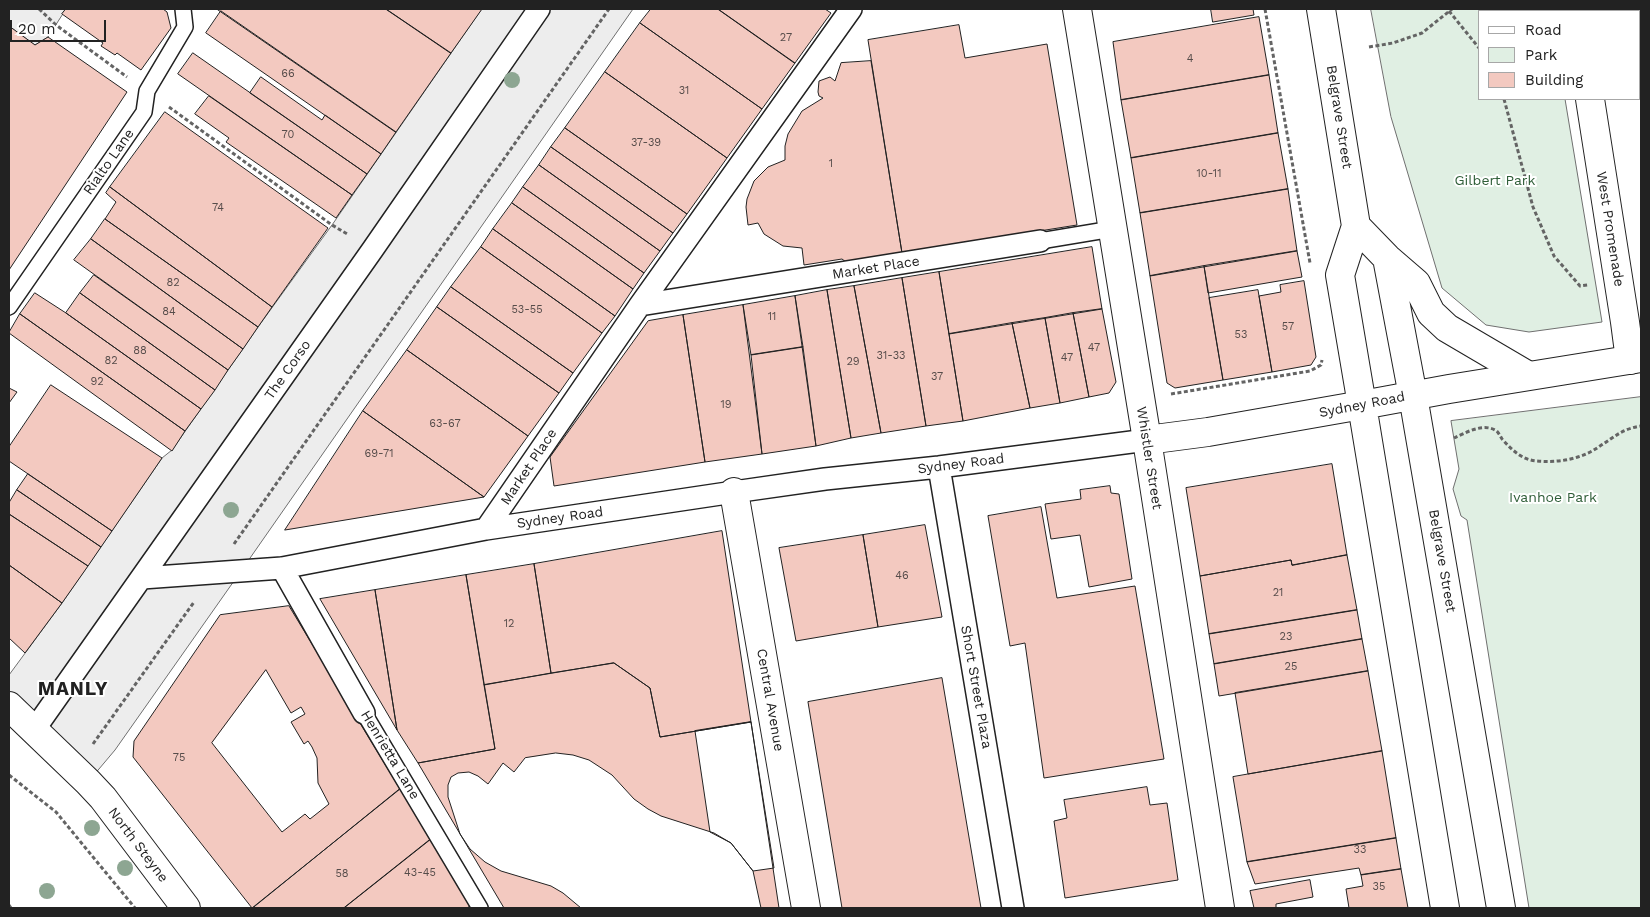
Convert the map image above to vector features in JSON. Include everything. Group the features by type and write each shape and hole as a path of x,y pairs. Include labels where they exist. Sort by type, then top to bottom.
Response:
{"street":[{"name":"The Corso","path":"34,730 540,9"},
{"name":"Market Place","path":"486,529 640,305 851,9"},
{"name":"Whistler Street","path":"1077,9 1220,908"},
{"name":"Belgrave Street","path":"1321,9 1356,226 1340,275 1445,908"},
{"name":"West Promenade","path":"1590,100 1618,284 1635,359"},
{"path":"1356,226 1387,258 1416,283 1431,313 1447,328 1527,376"},
{"name":"Market Place","path":"640,305 1040,241"},
{"name":"Belgrave Street","path":"1387,258 1414,396 1500,908"},
{"name":"Sydney Road","path":"142,578 282,568 486,529 825,479 939,467 1147,440 1247,425 1635,359"},
{"name":"Short Street Plaza","path":"939,467 1013,908"},
{"name":"Central Avenue","path":"734,492 806,908"},
{"name":"Henrietta Lane","path":"282,568 364,713"},
{"name":"North Steyne","path":"9,706 103,798 186,908"}],"lane":[{"name":"Rialto Lane","path":"9,306 144,112 147,91 185,27 183,9"},
{"name":"Market Place","path":"1040,241 1112,229"},
{"name":"Henrietta Lane","path":"364,713 480,908"}],"path":[{"path":"38,9 56,25 332,224 373,249"},
{"path":"91,747 609,9"},
{"path":"1265,9 1311,268"},
{"path":"1369,47 1393,43 1422,33 1450,10 1478,47"},
{"path":"1504,100 1533,207 1554,256 1580,286 1618,284"},
{"path":"1167,395 1310,371 1322,365 1322,358"},
{"path":"1454,438 1469,431 1482,428 1495,430 1512,450 1523,457 1534,461 1552,462 1580,456 1600,447 1613,436 1628,428 1641,426"},
{"path":"9,775 56,812 135,908"}],"green space":[{"name":"Gilbert Park","path":"1371,9 1550,9 1478,10 1478,100 1565,100 1602,322 1529,332 1486,325 1442,288 1391,117"},
{"name":"Ivanhoe Park","path":"1641,397 1641,908 1529,908 1467,520 1461,516 1453,489 1459,469 1451,421"}],"shaded area":[{"path":"9,9 66,9 48,37 35,45 9,26"},
{"path":"482,9 633,9 115,750 88,782 9,706 9,675 62,603 162,458 172,450 332,225"}],"building":[{"path":"66,9 163,9 167,12 171,28 141,70 117,53 115,55 101,46 103,43 62,14"},
{"path":"217,9 386,9 451,53 396,132"},
{"path":"386,9 482,9 451,53"},
{"path":"651,9 718,9 795,63 762,109 640,23"},
{"path":"718,9 825,9 831,13 795,63"},
{"path":"1211,9 1253,9 1254,15 1213,22"},
{"path":"221,11 396,132 381,154 206,33"},
{"path":"1259,17 1269,75 1121,100 1113,42"},
{"path":"640,23 762,109 727,158 605,72"},
{"path":"959,25 965,58 1047,44 1077,225 902,253 868,40"},
{"path":"9,26 35,45 48,37 127,92 9,270"},
{"path":"193,53 367,174 352,195 178,74"},
{"path":"871,61 902,253 846,262 842,259 804,265 802,248 783,246 764,234 758,223 748,225 747,199 754,181 768,167 785,160 785,146 788,134 802,111 823,98 819,96 818,92 819,81 830,77 835,81 841,63"},
{"path":"605,72 727,158 687,214 565,128"},
{"path":"1269,75 1278,133 1131,158 1121,100"},
{"path":"261,77 322,120 325,115 381,154 367,174 250,93"},
{"path":"209,96 352,195 336,218 226,142 229,138 195,114"},
{"path":"165,112 328,228 272,307 110,187"},
{"path":"565,128 687,214 673,233 551,147"},
{"path":"1278,133 1288,189 1140,213 1131,158"},
{"path":"551,147 673,233 660,251 539,165"},
{"path":"539,165 660,251 644,273 523,187"},
{"path":"110,187 272,307 258,327 105,219 116,202 106,193"},
{"path":"523,187 644,273 633,289 512,203"},
{"path":"1288,189 1297,251 1150,276 1140,213"},
{"path":"512,203 633,289 615,316 493,229"},
{"path":"105,219 258,327 243,349 91,239"},
{"path":"493,229 615,316 602,333 481,247"},
{"path":"91,239 243,349 228,370 74,260"},
{"path":"481,247 602,333 573,373 451,287"},
{"path":"1092,247 1102,309 949,334 939,272"},
{"path":"1297,251 1302,277 1208,293 1204,266"},
{"path":"1204,266 1223,380 1175,388 1167,383 1150,276"},
{"path":"939,272 963,421 926,426 902,278"},
{"path":"94,275 228,370 215,390 80,293"},
{"path":"902,278 926,426 881,433 854,286"},
{"path":"1304,281 1316,357 1311,365 1272,372 1259,296 1281,292 1280,285"},
{"path":"854,286 881,433 851,438 827,290"},
{"path":"451,287 573,373 559,393 437,307"},
{"path":"827,290 851,438 816,446 795,296"},
{"path":"1258,290 1272,372 1223,380 1209,298"},
{"path":"35,293 201,409 185,431 20,314"},
{"path":"80,293 215,390 201,409 66,313"},
{"path":"795,296 803,347 751,355 743,305"},
{"path":"743,305 762,454 705,462 683,315"},
{"path":"437,307 559,393 528,436 407,350"},
{"path":"1102,309 1116,382 1109,393 1089,397 1073,313"},
{"path":"1073,313 1089,397 1060,403 1045,318"},
{"path":"20,314 185,431 172,451 9,333"},
{"path":"683,315 705,462 554,486 550,457 648,321"},
{"path":"1045,318 1060,403 1030,408 1012,323"},
{"path":"1012,323 1030,408 963,421 949,334"},
{"path":"803,347 816,446 762,454 751,355"},
{"path":"407,350 528,436 484,497 363,411"},
{"path":"51,385 162,458 112,531 9,461 9,447"},
{"path":"9,388 17,392 9,403"},
{"path":"363,411 484,497 285,530"},
{"path":"1332,464 1347,555 1292,565 1291,560 1200,576 1186,488"},
{"path":"28,474 112,531 101,547 17,490"},
{"path":"1110,486 1111,493 1119,494 1132,579 1089,587 1080,535 1051,539 1045,504 1081,499 1080,490"},
{"path":"17,490 101,547 88,566 9,514 9,503"},
{"path":"1041,507 1057,598 1135,586 1164,759 1044,778 1025,643 1010,646 988,516"},
{"path":"9,514 88,566 62,603 9,565"},
{"path":"925,525 942,617 878,627 863,535"},
{"path":"722,531 751,722 660,737 650,688 614,663 551,673 534,564"},
{"path":"863,535 878,627 796,641 779,548"},
{"path":"1347,555 1357,610 1209,634 1200,576 1291,560 1292,565"},
{"path":"534,564 551,673 484,685 466,575"},
{"path":"9,565 62,603 25,653 9,638"},
{"path":"466,575 495,749 418,763 397,730 375,590"},
{"path":"375,590 397,730 320,599"},
{"path":"289,606 400,789 252,908 133,757 134,741 220,615","holes":["266,670 291,713 301,707 305,714 291,722 304,744 308,741 312,747 317,758 318,783 329,804 310,819 305,814 282,832 212,743"]},
{"path":"1357,610 1362,639 1214,664 1209,634"},
{"path":"1362,639 1368,671 1219,696 1214,664"},
{"path":"614,663 650,688 660,737 751,722 779,908 504,908 418,763 495,749 484,685"},
{"path":"1368,671 1382,751 1248,774 1235,693"},
{"path":"942,678 981,908 842,908 808,702"},
{"path":"751,722 774,868 753,871 731,843 710,832 695,731"},
{"path":"1382,751 1396,838 1247,862 1233,777"},
{"path":"556,753 573,755 589,760 612,775 634,799 648,809 661,816 714,833 731,843 753,871 761,908 581,908 551,886 501,871 485,862 470,849 460,834 448,797 448,785 451,777 458,773 469,772 488,784 503,763 514,772 525,758"},
{"path":"1147,787 1150,805 1167,803 1178,880 1065,898 1054,821 1067,818 1064,800"},
{"path":"400,789 431,839 344,908 253,908"},
{"path":"1396,838 1401,869 1361,875 1359,868 1255,884 1247,862"},
{"path":"431,839 470,906 467,908 344,908"},
{"path":"1401,869 1408,908 1349,908 1346,889 1363,886 1361,875"},
{"path":"1310,880 1313,897 1276,904 1276,908 1254,908 1250,891"}],"district":[{"name":"MANLY","path":"73,689"}]}
